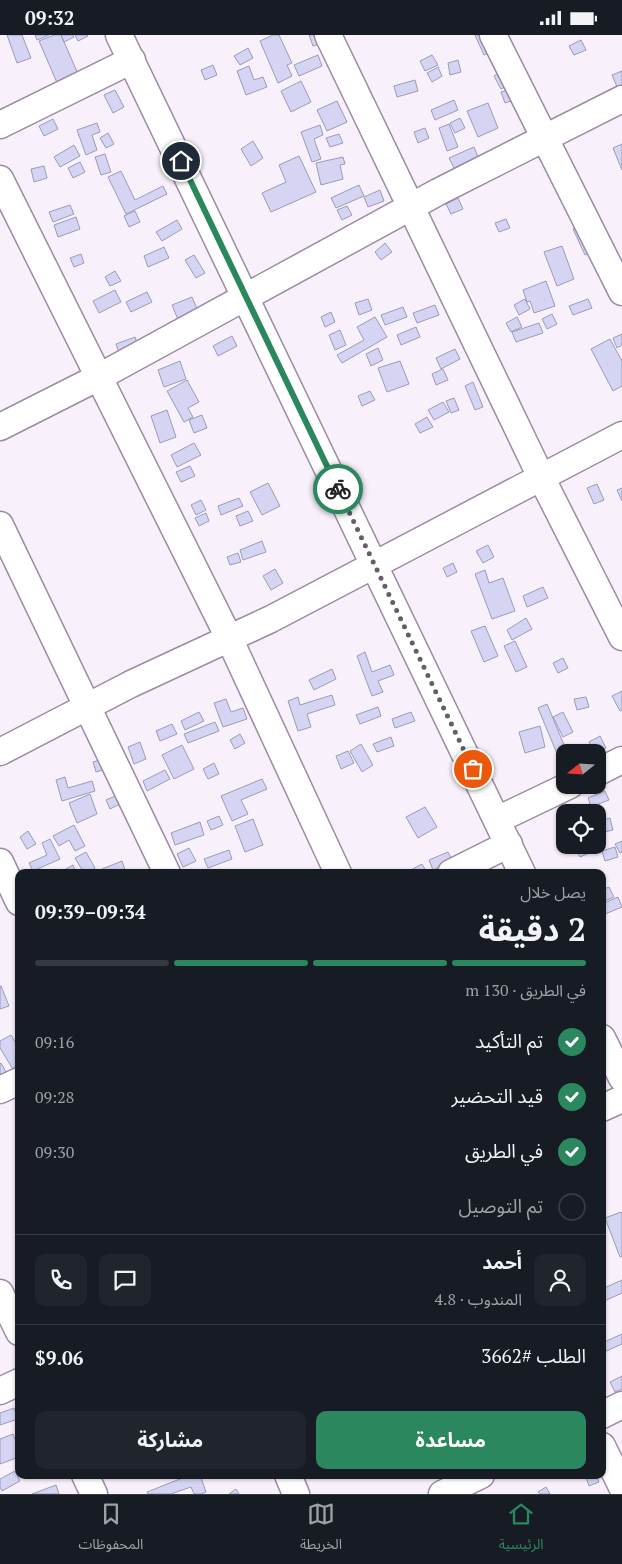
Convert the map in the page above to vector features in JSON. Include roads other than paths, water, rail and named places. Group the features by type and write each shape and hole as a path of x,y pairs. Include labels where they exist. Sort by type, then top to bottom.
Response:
{"street":[{"path":"328,35 541,477 622,637"},
{"path":"493,35 545,139 613,253 622,292"},
{"path":"0,125 126,42 374,566 520,869"},
{"path":"0,427 99,377 410,207 622,99"},
{"path":"0,179 229,638 336,869"},
{"path":"0,752 131,684 374,566 622,435"},
{"path":"0,525 165,869"},
{"path":"606,768 622,760"},
{"path":"498,820 556,792"},
{"path":"459,869 509,844"},
{"path":"0,862 15,894"},
{"path":"606,1045 621,1073"},
{"path":"0,1090 15,1083"},
{"path":"606,1107 622,1099"},
{"path":"0,1293 15,1324"},
{"path":"0,1391 15,1384"},
{"path":"606,1413 622,1405"},
{"path":"606,1454 622,1487"},
{"path":"88,1479 94,1494"},
{"path":"290,1479 296,1494"},
{"path":"451,1488 472,1479"}]}
